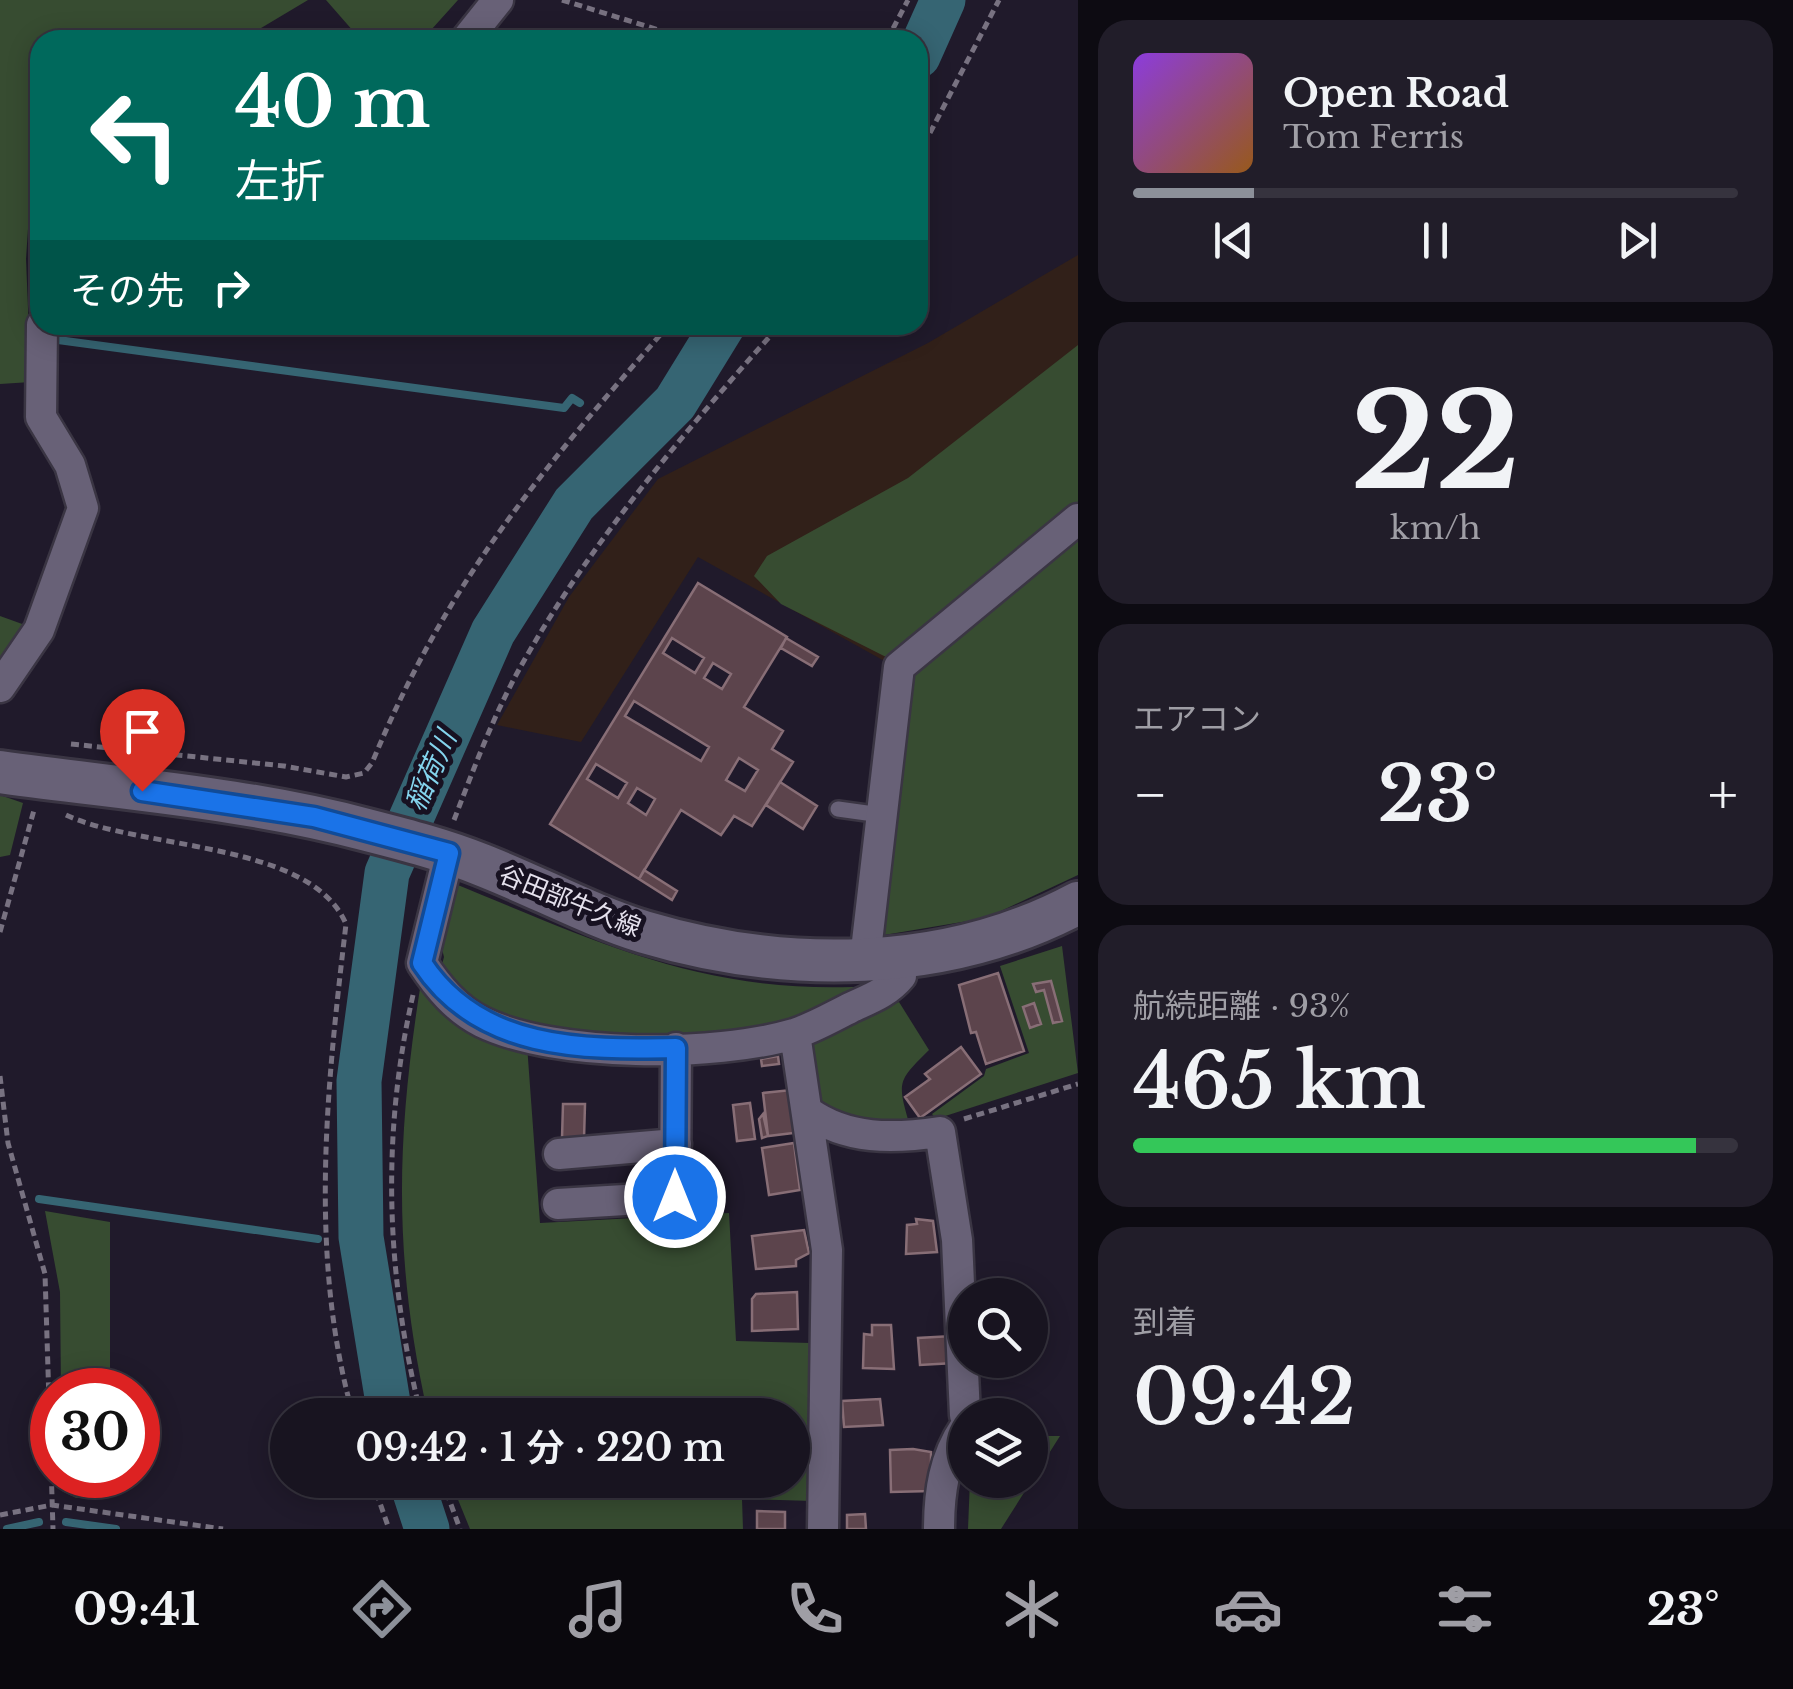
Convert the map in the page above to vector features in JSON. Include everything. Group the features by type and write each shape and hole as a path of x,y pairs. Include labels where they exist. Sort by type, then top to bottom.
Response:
{"main road":[{"name":"谷田部牛久線","path":"39,776 243,804 363,829 443,851 658,935 728,953 799,962 883,958 1008,935 1078,903"}],"street":[{"path":"474,30 498,0"},
{"path":"0,687 39,630 83,508 70,465 41,417 42,335"},
{"path":"443,851 422,963 437,986 484,1023 559,1044 617,1050 676,1048 795,1034 890,990 901,976 883,958 881,815 898,668 1078,520"},
{"path":"795,1034 827,1250 823,1529"},
{"path":"558,1204 675,1197 676,1048"},
{"path":"808,1112 844,1132 889,1136 940,1132 957,1240 964,1398"},
{"path":"558,1154 676,1144"},
{"path":"938,1529 939,1494 948,1462"}],"lane":[{"path":"838,809 881,815"}],"path":[{"path":"562,0 659,30"},
{"path":"892,30 908,0"},
{"path":"928,137 999,0"},
{"path":"39,776 284,766 346,776 364,774 432,633 474,563 552,456 660,335"},
{"path":"443,851 478,758 513,682 576,578 672,450 771,335"},
{"path":"0,932 39,776"},
{"path":"39,776 123,834 271,863 330,898 340,910 346,924 327,1099 326,1178 330,1272 350,1398"},
{"path":"417,1398 400,1320 391,1204 398,1059 422,963"},
{"path":"0,1076 8,1143 45,1274 52,1529"},
{"path":"940,1132 949,1124 1078,1084"},
{"path":"378,1498 389,1529"},
{"path":"449,1498 460,1529"},
{"path":"0,1515 52,1505 223,1529"}],"shaded area":[{"path":"1078,255 1078,511 888,663 698,557 581,742 497,725 569,597 658,479 928,343"}],"green space":[{"path":"0,0 308,0 258,30 30,30 26,259 31,382 0,384"},
{"path":"326,0 458,0 431,30 352,30"},
{"path":"1078,345 1078,506 888,658 781,604 754,576 767,556 908,478"},
{"path":"1078,533 1078,875 986,918 884,935 886,861 914,666"},
{"path":"0,616 25,625 0,669"},
{"path":"0,795 23,803 10,855 0,857"},
{"path":"453,883 608,945 706,974 813,987 873,986 846,1001 748,1036 612,1037 504,1021 466,1002 440,972 444,957 439,937"},
{"path":"1062,946 1078,1073 936,1119 932,1114 984,1076 986,1069 1029,1053 1000,966"},
{"path":"421,982 527,1045 540,1223 729,1213 736,1341 811,1343 813,1501 742,1499 743,1529 470,1529 457,1498 810,1498 810,1398 425,1398 409,1303 402,1198"},
{"path":"899,1002 929,1050 903,1082 909,1123 879,1128 818,1105 805,1040"},
{"path":"45,1211 110,1222 110,1368 61,1368 60,1292"},
{"path":"1048,1436 1060,1436 1048,1455"},
{"path":"969,1498 1021,1498 1001,1529 968,1529"}],"building":[{"path":"698,583 787,637 744,707 783,731 772,749 793,762 752,826 734,816 721,835 681,810 639,879 550,824","holes":["672,638 704,658 695,673 663,653","713,663 731,674 722,689 704,678","634,701 709,747 701,761 625,716","739,758 758,770 745,791 726,780","596,764 627,783 618,798 587,779","637,788 655,799 646,815 628,803"]},
{"path":"786,638 818,657 812,666 781,648"},
{"path":"780,782 817,806 803,829 766,805"},
{"path":"644,870 677,891 672,900 639,879"},
{"path":"998,973 1024,1051 986,1064 976,1032 971,1033 959,985"},
{"path":"1051,981 1062,1021 1053,1023 1044,990 1036,992 1033,984"},
{"path":"1034,1003 1041,1024 1030,1028 1023,1007"},
{"path":"961,1047 981,1074 920,1118 905,1097 930,1079 925,1074"},
{"path":"778,1056 779,1064 762,1066 761,1059"},
{"path":"791,1090 802,1132 768,1136 763,1093"},
{"path":"750,1103 755,1139 737,1141 733,1105"},
{"path":"563,1104 585,1104 584,1139 562,1138"},
{"path":"763,1114 768,1136 762,1138 759,1119"},
{"path":"794,1143 800,1190 769,1195 762,1148"},
{"path":"916,1219 933,1221 937,1252 906,1254 907,1225 917,1224"},
{"path":"804,1230 809,1253 796,1260 796,1266 756,1269 752,1236"},
{"path":"797,1292 798,1329 752,1331 752,1299 756,1294"},
{"path":"872,1325 891,1325 894,1369 863,1368 864,1334 872,1335"},
{"path":"948,1336 948,1363 920,1365 918,1338"},
{"path":"880,1399 883,1425 844,1427 842,1401"},
{"path":"890,1450 931,1452 931,1491 891,1492"},
{"path":"757,1511 785,1512 785,1529 757,1529"},
{"path":"865,1514 866,1529 847,1529 847,1515"}],"waterway":[{"name":"稲荷川","path":"928,34 943,0"},
{"name":"稲荷川","path":"387,1398 361,1237 359,1081 387,873 493,632 574,504 675,403 717,335"},
{"path":"58,340 564,408 572,398 580,403"},
{"path":"39,1199 318,1239"},
{"name":"稲荷川","path":"417,1498 427,1529"},
{"path":"7,1529 39,1522"},
{"path":"66,1522 116,1529"}],"route":[{"path":"142,791 314,817 449,853 422,963 437,986 484,1023 559,1044 617,1050 676,1048 675,1197"}]}
